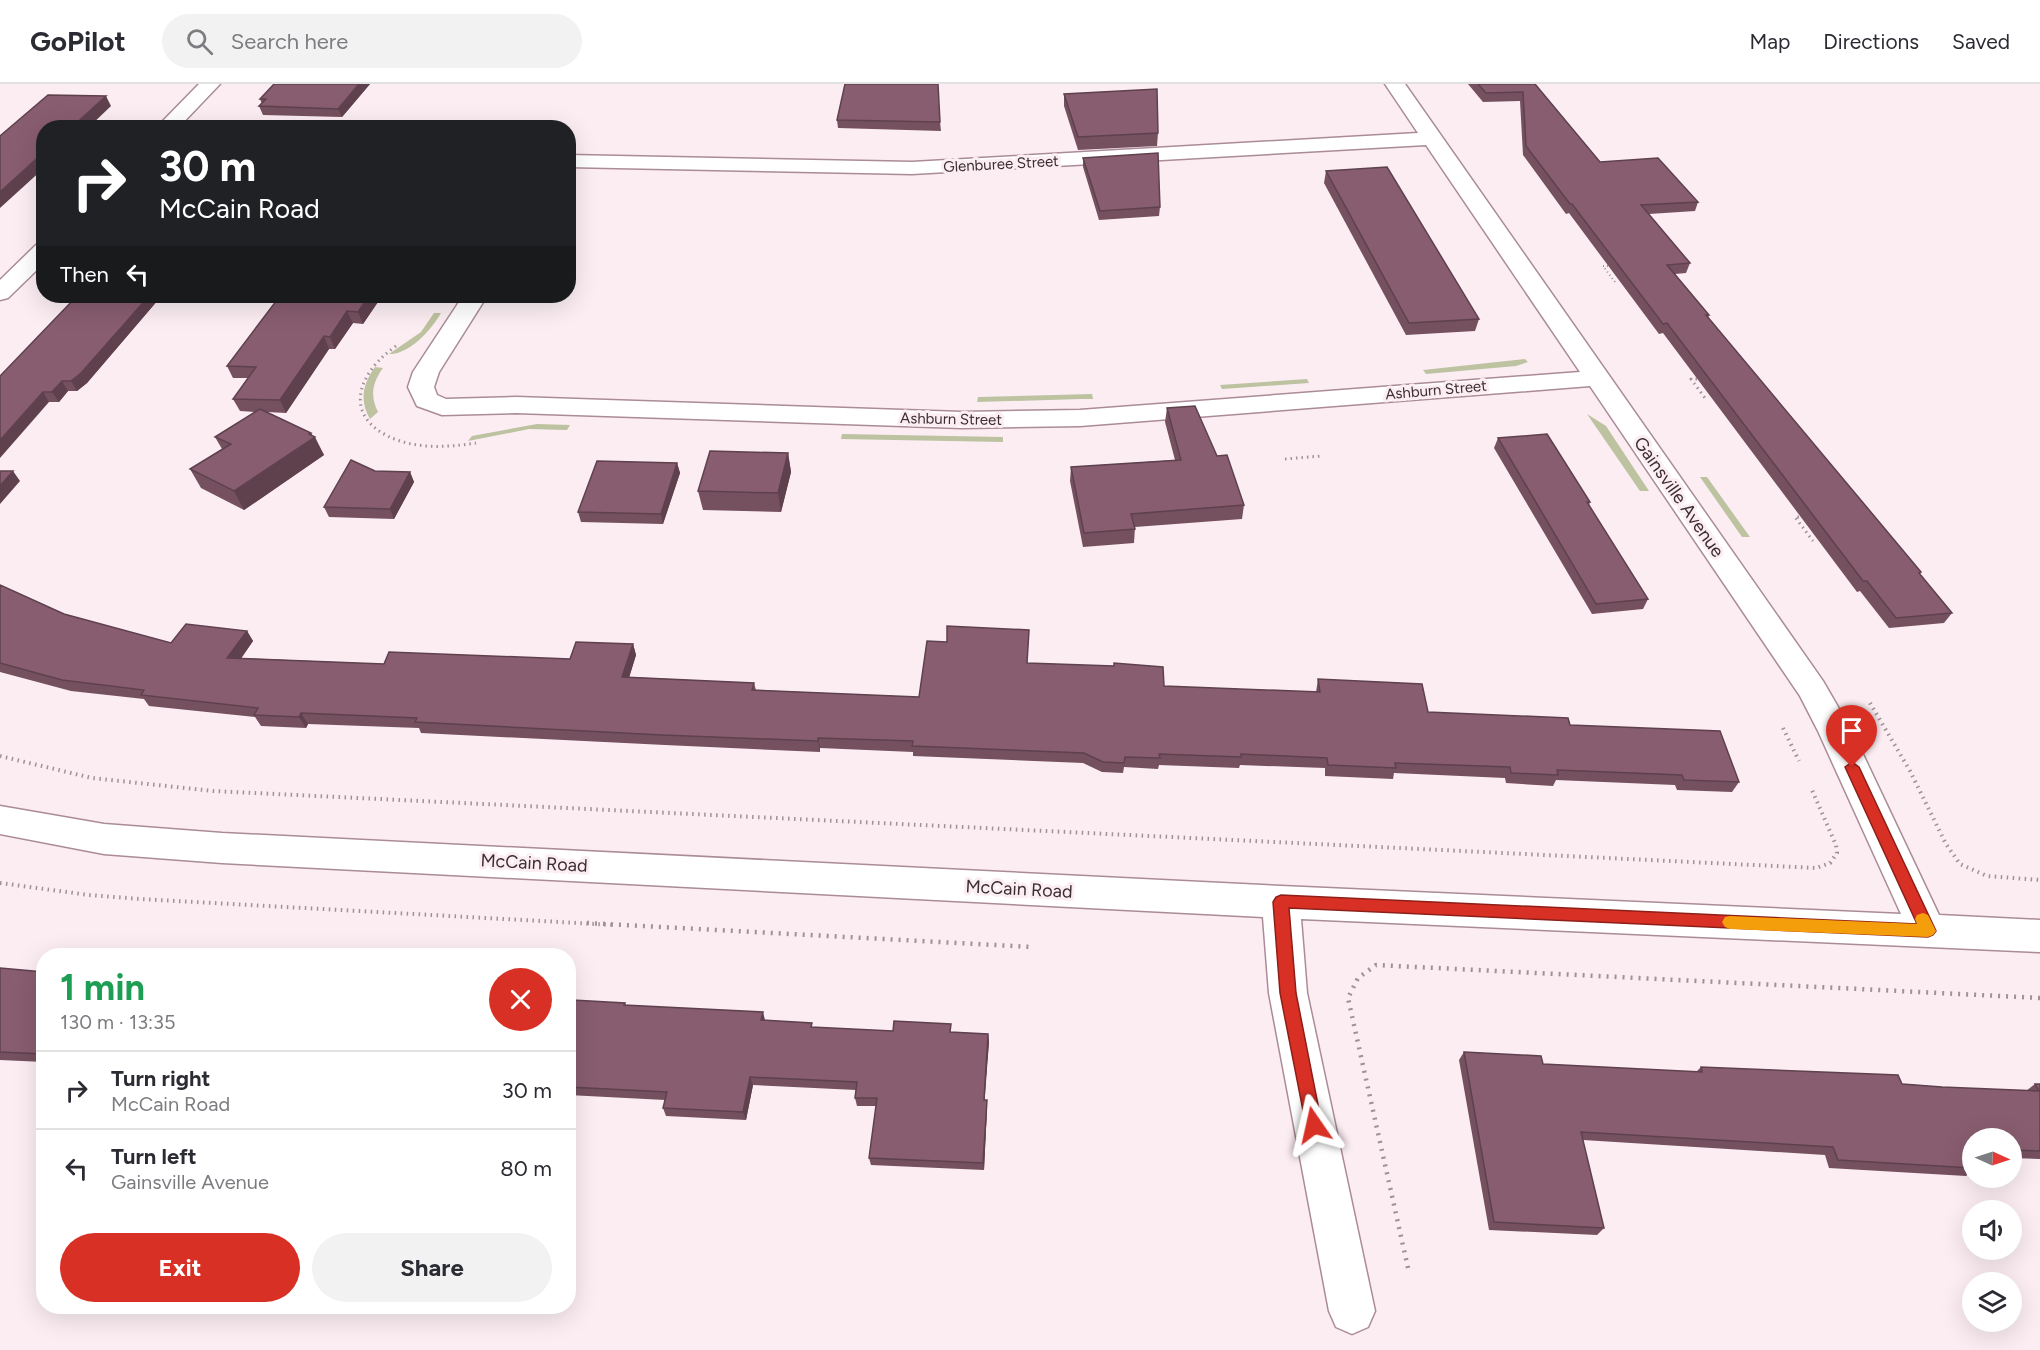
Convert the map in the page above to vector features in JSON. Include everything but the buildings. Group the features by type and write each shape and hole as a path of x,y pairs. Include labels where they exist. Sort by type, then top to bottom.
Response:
{"street":[{"path":"174,120 210,84"},
{"name":"Gainsville Avenue","path":"1395,84 1812,688 1845,751 1928,931"},
{"name":"Glenburee Street","path":"576,161 912,168 1432,138"},
{"path":"0,293 36,258"},
{"name":"Ashburn Street","path":"470,303 426,372 421,387 426,399 442,407 516,405 962,420 1042,420 1596,378"},
{"name":"McCain Road","path":"0,820 104,839 179,846 1281,902 2040,936"},
{"path":"1281,902 1288,993 1294,1032 1352,1311"}],"path":[{"path":"1608,266 1603,266 1615,282"},
{"path":"398,344 373,365 362,382 357,403 364,419 386,434 419,445 454,446 486,442"},
{"path":"1697,378 1690,379 1705,398"},
{"path":"1286,459 1321,456"},
{"path":"1799,517 1795,517 1813,541"},
{"path":"1781,723 1803,770"},
{"path":"0,756 93,778 213,791 1816,868 1830,863 1837,853 1836,845 1808,781"},
{"path":"0,882 140,899 1032,947"},
{"path":"1408,1268 1348,998 1350,989 1365,970 1376,965 2040,998"}],"green space":[{"path":"434,313 441,313 419,340 404,350 389,354 421,332"},
{"path":"1525,359 1528,362 1516,366 1426,374 1423,370"},
{"path":"375,367 383,368 376,379 373,390 378,412 370,419 364,405 364,392"},
{"path":"1307,379 1309,383 1222,389 1220,385"},
{"path":"1092,394 1093,399 977,402 978,397"},
{"path":"1587,414 1606,426 1649,491 1640,491"},
{"path":"537,424 570,425 567,430 529,429 468,441 472,436"},
{"path":"842,434 1003,437 1003,442 841,439"},
{"path":"1700,477 1707,477 1750,537 1742,537"}],"slow traffic":[{"path":"1730,922 1928,931 1923,919"}],"route":[{"path":"1314,1125 1288,993 1281,902 1928,931 1852,767"}]}
